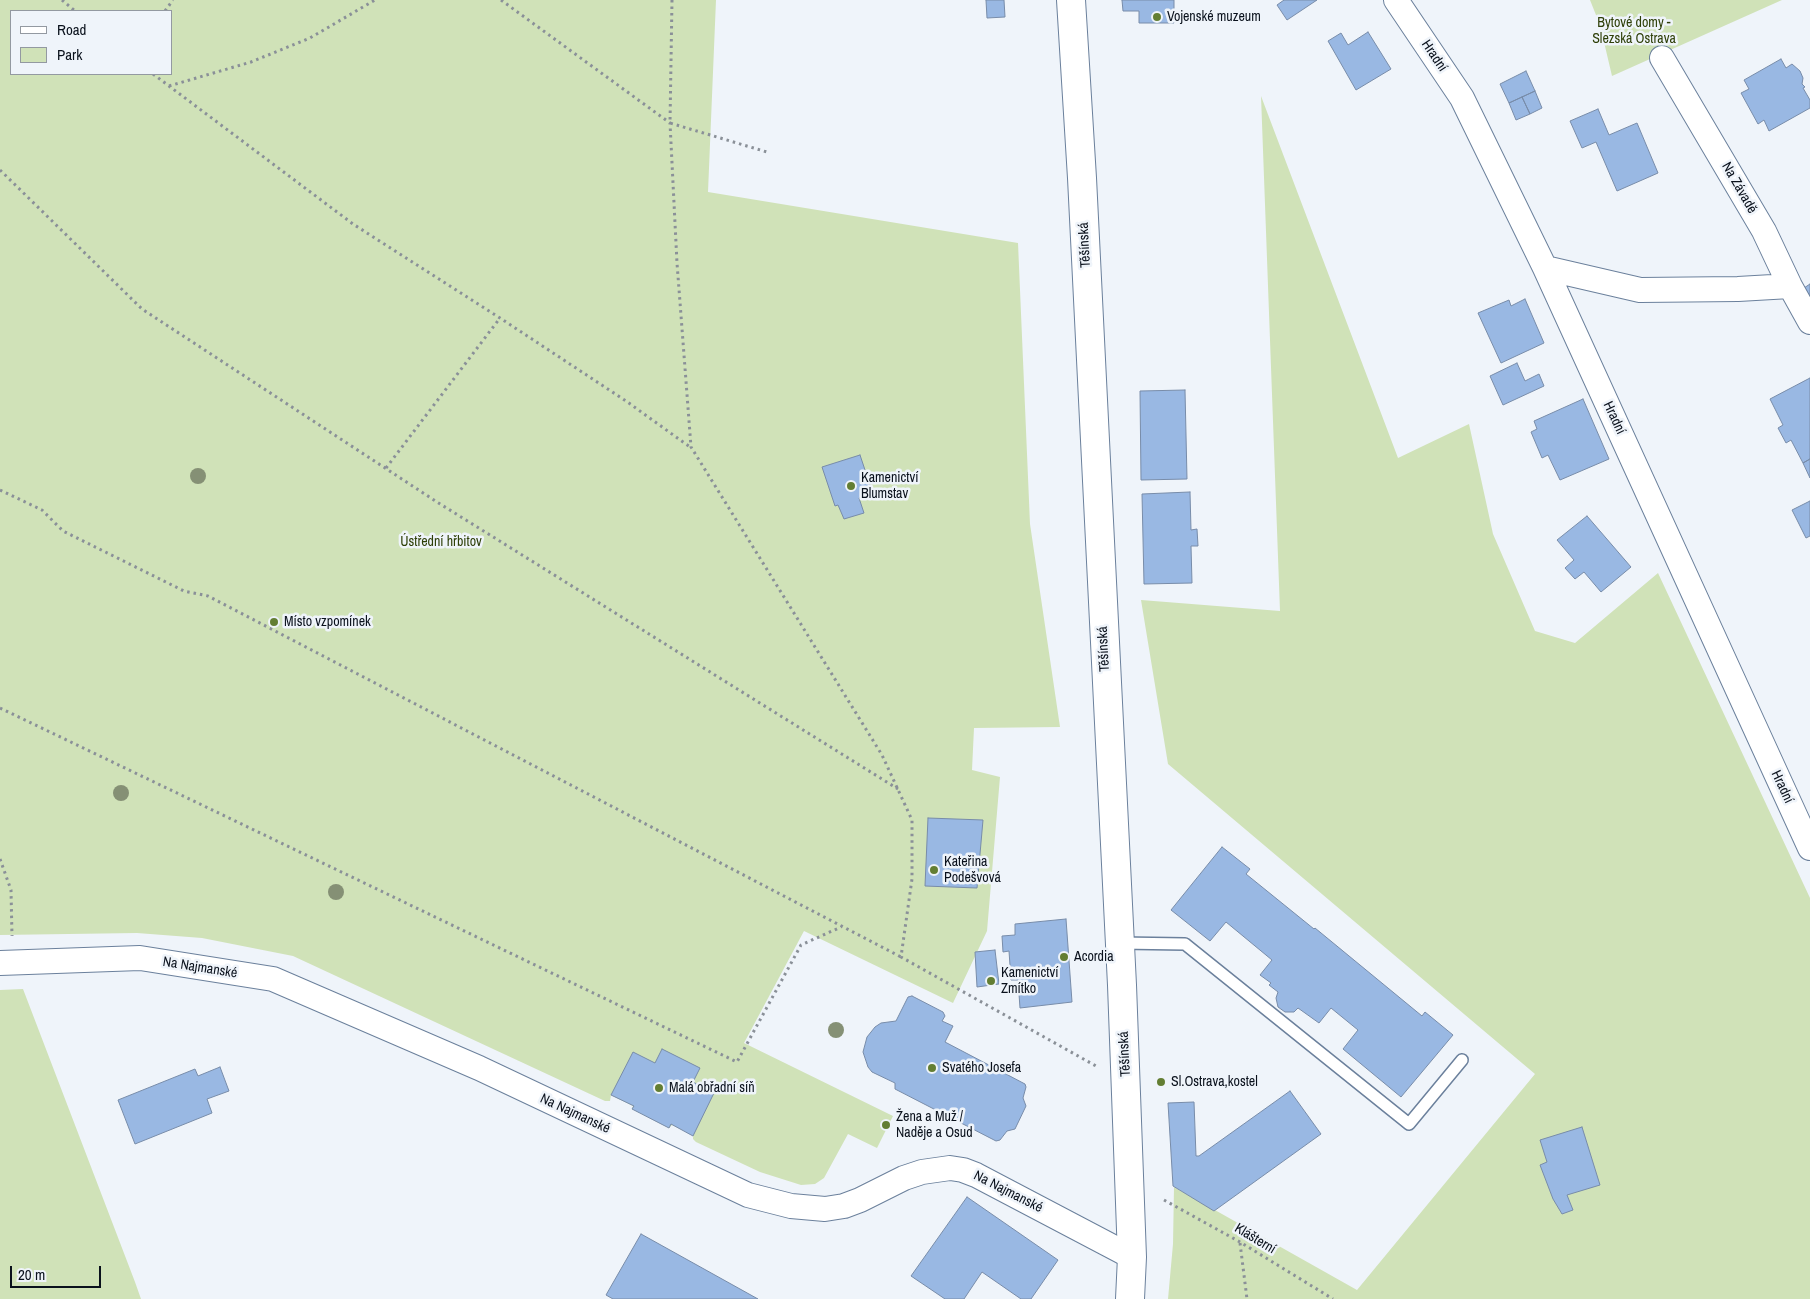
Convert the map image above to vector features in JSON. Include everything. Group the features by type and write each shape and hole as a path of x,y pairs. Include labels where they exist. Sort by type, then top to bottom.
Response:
{"main road":[{"name":"Těšínská","path":"1071,0 1082,178 1120,943 1132,1257 1130,1299"}],"street":[{"name":"Hradní","path":"1396,0 1462,98 1545,268 1810,848"},
{"name":"Na Závadě","path":"1662,58 1764,231 1790,286 1810,322"},
{"path":"1545,268 1640,290 1738,289 1790,286"},
{"name":"Na Najmanské","path":"6,963 140,958 273,979 479,1068 748,1195 791,1206 825,1208 844,1206 904,1178 922,1172 943,1169 963,1170 976,1175 1132,1257"}],"lane":[{"path":"1120,943 1184,944 1409,1124 1462,1060"}],"path":[{"path":"62,0 74,10"},
{"path":"168,86 251,62 310,38 375,0"},
{"path":"501,0 670,123 768,152"},
{"path":"672,0 670,123 677,263 691,447"},
{"path":"154,75 353,224 626,401 691,447 882,755 912,820 912,879 901,957"},
{"path":"0,170 142,309 386,468 898,789"},
{"path":"386,468 500,318"},
{"path":"0,490 42,510 63,531 184,591 208,596 901,957 1097,1067"},
{"path":"0,708 737,1062 801,945 841,927"},
{"path":"0,859 11,890 6,963"},
{"name":"Klášterní","path":"1164,1200 1240,1242 1333,1299"},
{"path":"1240,1242 1247,1299"}],"green space":[{"name":"Ústřední hřbitov","path":"0,0 716,0 708,192 1018,243 1030,524 1060,727 974,728 972,770 1000,777 987,931 953,1003 804,931 744,1043 893,1116 877,1148 848,1134 824,1178 815,1184 801,1185 760,1172 696,1142 693,1139 693,1135 672,1125 669,1128 632,1109 633,1106 611,1095 610,1101 605,1101 293,956 202,938 137,933 0,935"},
{"name":"Bytové domy - Slezská Ostrava","path":"1590,0 1782,0 1612,76 1600,25"},
{"path":"1261,96 1398,458 1469,424 1493,534 1535,631 1575,643 1658,573 1810,898 1810,1299 1168,1299 1173,1244 1174,1187 1357,1290 1535,1074 1168,764 1141,600 1280,611"},
{"path":"23,989 141,1299 0,1299 0,990"}],"building":[{"path":"986,0 1004,0 1005,17 987,18"},
{"name":"Vojenské muzeum","path":"1122,0 1174,0 1174,23 1139,23 1139,11 1123,11"},
{"path":"1284,0 1317,0 1287,20 1277,5"},
{"path":"1368,32 1391,69 1356,90 1328,41 1341,33 1348,45"},
{"path":"1781,59 1786,68 1792,64 1800,71 1803,78 1802,84 1805,87 1803,88 1810,100 1810,108 1769,131 1764,120 1758,124 1741,93 1749,89 1744,80"},
{"path":"1526,71 1535,91 1509,103 1500,84"},
{"path":"1535,91 1542,108 1530,114 1522,97"},
{"path":"1522,97 1530,114 1516,120 1509,103"},
{"path":"1598,109 1609,135 1637,123 1658,173 1617,191 1596,142 1582,148 1570,121"},
{"path":"1810,284 1810,298 1804,288"},
{"path":"1525,299 1544,343 1501,363 1478,313 1509,300 1511,306"},
{"path":"1517,363 1525,381 1539,374 1544,386 1503,405 1490,376"},
{"path":"1810,378 1810,459 1803,463 1791,440 1786,443 1778,428 1783,425 1770,399"},
{"path":"1185,390 1187,479 1141,480 1140,391"},
{"path":"1583,399 1609,459 1560,480 1548,455 1542,458 1531,432 1537,429 1534,421"},
{"path":"860,455 873,494 859,498 864,513 844,519 838,505 835,506 822,467"},
{"path":"1810,459 1810,478 1803,463"},
{"path":"1190,492 1191,530 1197,529 1198,546 1191,546 1192,583 1144,584 1142,494"},
{"path":"1810,501 1810,536 1806,538 1792,510"},
{"path":"1587,516 1631,567 1601,592 1584,572 1575,579 1565,568 1574,560 1557,540"},
{"path":"928,818 983,820 977,888 925,886"},
{"path":"1222,847 1250,869 1246,874 1422,1016 1425,1012 1453,1035 1401,1097 1343,1049 1358,1030 1331,1008 1319,1023 1298,1008 1294,1012 1285,1012 1278,1007 1276,998 1278,992 1269,985 1271,983 1260,975 1272,960 1226,922 1210,941 1171,910"},
{"path":"1066,919 1072,1002 1020,1008 1018,980 1011,980 1009,951 1003,952 1002,936 1015,935 1015,924"},
{"path":"995,950 999,984 977,987 975,952"},
{"name":"Svatého Josefa","path":"912,996 943,1012 945,1016 942,1021 953,1026 945,1042 1025,1084 1023,1098 1026,1106 1015,1129 1007,1131 1000,1140 996,1141 895,1089 895,1083 872,1072 868,1067 863,1052 867,1037 881,1023 896,1021 908,997"},
{"name":"Malá obřadní síň","path":"662,1049 700,1068 693,1082 714,1093 693,1136 671,1124 669,1128 632,1109 634,1106 611,1095 633,1052 655,1063"},
{"path":"220,1067 229,1091 207,1099 212,1113 135,1144 118,1100 195,1069 198,1076"},
{"path":"1290,1091 1321,1134 1214,1211 1173,1186 1168,1103 1194,1102 1196,1156 1199,1156"},
{"path":"1582,1127 1600,1185 1567,1195 1573,1210 1562,1214 1553,1199 1540,1165 1547,1162 1540,1140"},
{"path":"967,1197 1058,1260 1031,1299 1021,1299 982,1272 964,1299 945,1299 911,1276"},
{"path":"641,1234 758,1299 613,1299 606,1295"}],"place":[{"name":"Vojenské muzeum","path":"1157,17"},
{"name":"Kamenictví Blumstav","path":"851,486"},
{"name":"Místo vzpomínek","path":"274,622"},
{"name":"Kateřina Podešvová","path":"934,870"},
{"name":"Acordia","path":"1064,957"},
{"name":"Kamenictví Zmítko","path":"991,981"},
{"name":"Svatého Josefa","path":"932,1068"},
{"name":"Sl.Ostrava,kostel","path":"1161,1082"},
{"name":"Malá obřadní síň","path":"659,1088"},
{"name":"Žena a Muž / Naděje a Osud","path":"886,1125"}]}
